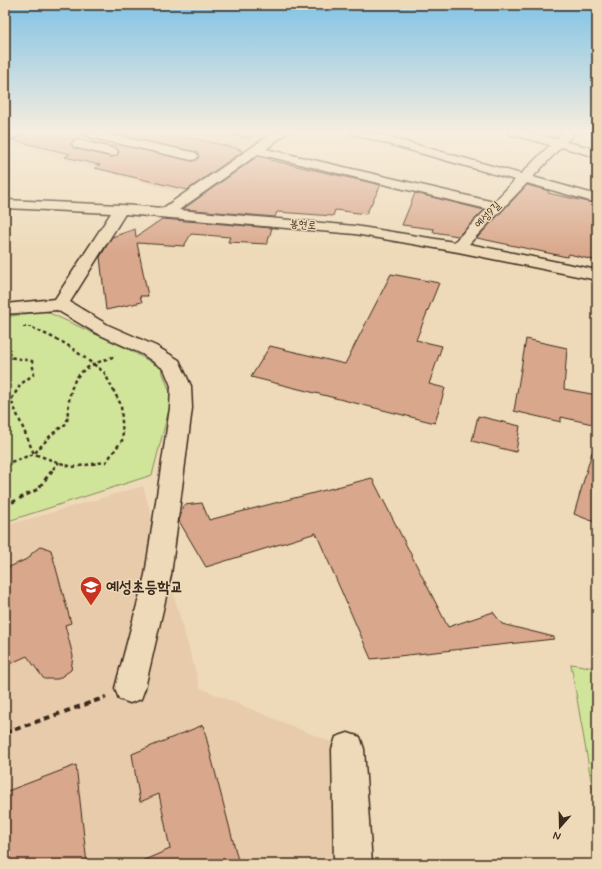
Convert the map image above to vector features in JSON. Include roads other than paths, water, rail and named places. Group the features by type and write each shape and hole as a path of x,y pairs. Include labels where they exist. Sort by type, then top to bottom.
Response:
{"street":[{"path":"167,212 224,173"},
{"path":"351,173 496,207"},
{"path":"503,173 597,199"},
{"name":"예성9길","path":"458,247 528,173"},
{"name":"봉현로","path":"5,204 167,212 355,230 458,247 597,275"},
{"path":"60,304 73,286 121,209"},
{"path":"5,309 60,304 102,329 149,350 172,365 181,386 181,408 158,575 130,688"},
{"path":"348,749 353,864"}],"place":[{"name":"예성초등학교","path":"91,606"}]}
